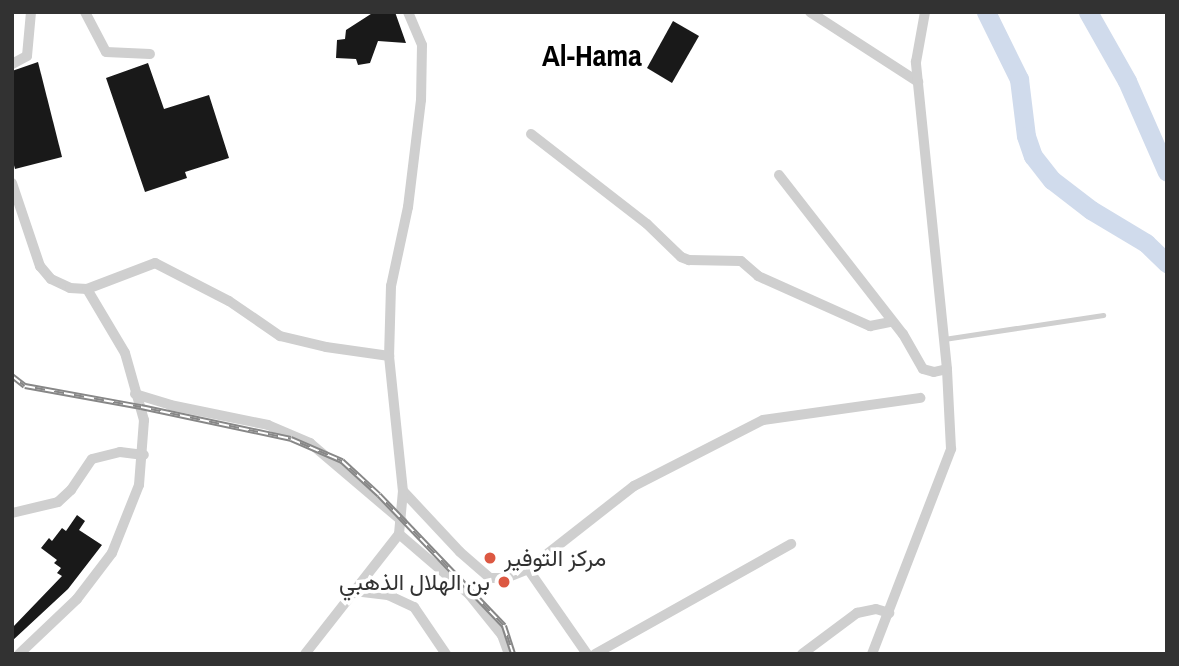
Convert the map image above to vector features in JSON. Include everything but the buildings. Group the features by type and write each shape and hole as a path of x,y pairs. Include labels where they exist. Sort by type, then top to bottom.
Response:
{"street":[{"path":"12,64 27,56 31,12"},
{"path":"85,12 106,52 150,54"},
{"path":"305,654 399,534 402,521 403,491 389,356 391,286 408,207 421,100 422,45 408,12"},
{"path":"810,12 918,82"},
{"path":"872,654 951,449 947,369 916,62 925,12"},
{"path":"531,134 647,223 681,257 689,260 741,261 758,276 870,326 890,322"},
{"path":"779,175 890,322 903,334 923,369 934,373 947,369"},
{"path":"12,183 40,266 51,279 70,288 87,289 155,263 229,301 280,336 326,347 389,356"},
{"path":"19,654 77,599 112,554 138,485 144,455 145,420 135,394 125,353 87,289"},
{"path":"135,394 170,405 268,425 310,443 402,521"},
{"path":"403,491 460,552 491,578 506,578 528,569 634,486 763,420 919,398"},
{"path":"12,513 58,502 67,495 92,458 120,452 144,455"},
{"path":"399,534 469,594 502,635 509,654"},
{"path":"595,654 791,544"},
{"path":"528,569 587,654"},
{"path":"354,591 388,595 414,607 446,654"},
{"path":"802,654 857,612 876,609 889,613"}],"lane":[{"path":"944,339 1103,315"}],"waterway":[{"path":"986,12 1019,79 1026,136 1033,156 1052,180 1091,210 1146,243 1167,263"},
{"path":"1088,12 1127,81 1167,172"}],"railway":[{"path":"12,376 25,386 291,439 342,461 379,495 504,626 513,654"}],"place":[{"name":"مركز التوفير","path":"490,558"},
{"name":"بن الهلال الذهبي","path":"504,582"}],"district":[{"name":"Al-Hama","path":"592,55"}]}
